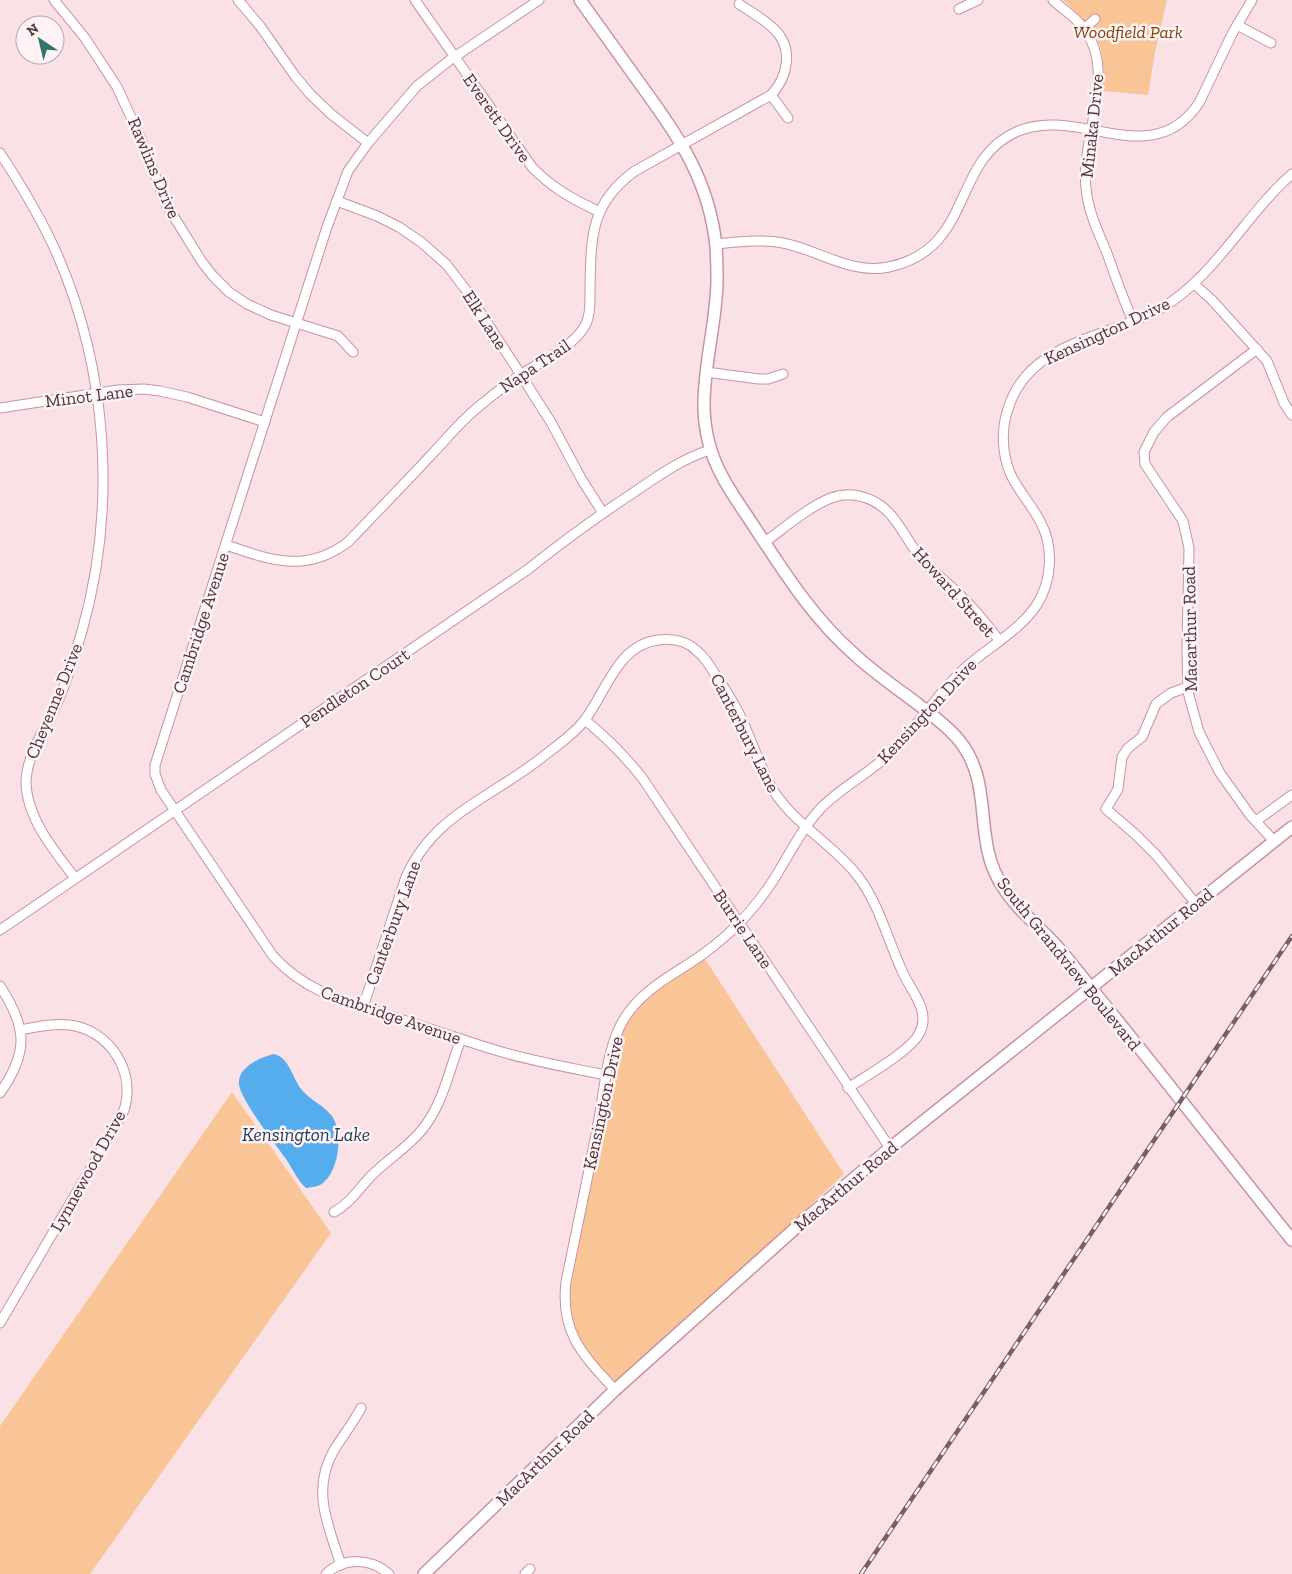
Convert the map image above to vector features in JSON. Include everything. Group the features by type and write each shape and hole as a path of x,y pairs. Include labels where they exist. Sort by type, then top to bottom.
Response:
{"street":[{"name":"Rawlins Drive","path":"54,0 85,38 116,87 141,139 166,204 202,262 222,285 258,310 338,336 353,352"},
{"path":"238,0 260,26 294,76 310,94 331,114 368,143"},
{"name":"Everett Drive","path":"415,0 522,154 538,174 564,194 600,212"},
{"name":"Cambridge Avenue","path":"539,0 454,57 417,86 368,143 348,171 328,227 155,765 155,774 156,781 175,811 272,954 282,966 311,987 330,996 461,1039 530,1059 606,1075"},
{"name":"South Grandview Boulevard","path":"580,0 682,144 696,171 705,196 716,244 717,277 716,300 703,396 703,411 710,450 721,476 807,604 835,637 868,667 927,711 957,738 966,750 974,766 981,790 984,829 989,857 998,880 1012,900 1056,946 1091,988 1292,1240"},
{"path":"959,9 978,0"},
{"name":"Minaka Drive","path":"1053,0 1084,29 1094,49 1099,69 1098,89 1085,174 1086,189 1092,216 1133,321"},
{"path":"716,244 755,240 784,243 855,267 888,267 903,263 922,253 939,240 953,219 980,164 991,149 1003,139 1024,129 1045,125 1123,136 1148,136 1168,131 1180,123 1199,103 1236,25 1252,0"},
{"name":"Napa Trail","path":"226,545 261,557 284,562 314,559 341,548 474,410 577,336 584,327 590,310 590,252 592,237 600,212 614,191 628,176 770,95 780,84 787,60 784,43 774,29 739,4"},
{"path":"1084,29 1095,19"},
{"path":"1236,25 1271,43"},
{"path":"770,95 788,118"},
{"name":"Cheyenne Drive","path":"0,153 34,208 63,269 83,330 91,364 102,438 103,505 92,592 73,662 58,699 31,755 26,782 27,796 34,819 75,878"},
{"name":"Kensington Drive","path":"615,1390 574,1340 568,1325 565,1300 566,1282 600,1114 606,1075 620,1028 627,1015 638,1001 656,984 712,948 752,910 770,886 806,826 831,798 887,756 909,735 960,672 1025,620 1038,602 1046,585 1049,568 1049,547 1041,523 1010,473 1006,456 1004,431 1005,419 1011,399 1028,373 1050,354 1163,307 1194,284 1272,194 1292,174"},
{"name":"Elk Lane","path":"337,202 391,223 421,242 446,264 466,290 552,424 582,480 603,513"},
{"path":"1194,284 1212,300 1268,361 1284,403 1291,414 1292,423"},
{"name":"Macarthur Road","path":"1257,349 1167,417 1148,441 1144,452 1145,464 1182,521 1189,548 1188,687 1199,732 1220,773 1256,821 1274,841"},
{"path":"706,372 759,379 768,379 783,374"},
{"name":"Minot Lane","path":"0,408 127,389 160,391 187,397 265,422"},
{"name":"Pendleton Court","path":"0,930 527,570 568,537 672,466 710,450"},
{"name":"Howard Street","path":"765,542 808,511 832,497 847,495 875,501 891,514 918,555 933,572 961,595 998,640"},
{"name":"Canterbury Lane","path":"363,1007 400,893 410,867 419,851 444,824 537,762 572,734 585,720 620,663 631,651 645,643 668,639 684,643 697,650 707,660 732,700 773,791 792,813 858,876 868,892 900,968 922,1010 922,1028 914,1042 904,1051 848,1088"},
{"path":"1188,687 1171,693 1156,704 1142,737 1128,748 1122,757 1118,788 1106,809 1157,856 1196,904"},
{"name":"Burrie Lane","path":"585,720 606,738 643,779 848,1088 890,1148"},
{"path":"1256,821 1292,795"},
{"name":"MacArthur Road","path":"424,1574 615,1390 809,1216 890,1148 1292,827"},
{"path":"0,986 15,1012 20,1030 20,1049 16,1066 0,1092"},
{"name":"Lynnewood Drive","path":"0,1323 115,1128 123,1112 127,1090 125,1075 119,1057 98,1035 81,1027 59,1024 20,1030"},
{"path":"334,1212 350,1202 373,1174 412,1140 431,1118 438,1104 461,1039"},
{"path":"341,1564 325,1517 323,1487 329,1460 361,1408"},
{"path":"326,1574 341,1564 353,1561 376,1565 389,1574"}],"green space":[{"name":"Woodfield Park","path":"1063,0 1167,0 1155,52 1148,95 1103,91 1103,61 1097,40 1092,30"},
{"path":"705,959 844,1174 617,1381 603,1370 580,1340 572,1317 569,1289 612,1065 622,1031 642,1001"},
{"path":"232,1092 331,1233 90,1574 0,1574 0,1426"}],"water":[{"name":"Kensington Lake","path":"274,1054 284,1060 302,1090 328,1111 338,1130 338,1150 333,1168 324,1182 318,1186 306,1188 300,1182 252,1111 241,1091 239,1078 246,1068 257,1060"}],"railway":[{"path":"861,1574 1292,936"}]}
